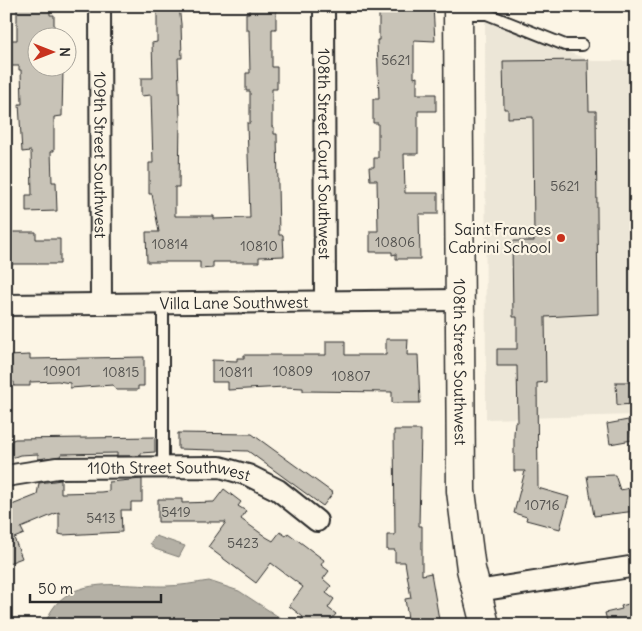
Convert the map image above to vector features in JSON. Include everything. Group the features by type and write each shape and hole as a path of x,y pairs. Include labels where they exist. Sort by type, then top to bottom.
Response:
{"street":[{"name":"109th Street Southwest","path":"100,6 101,304"},
{"name":"108th Street Court Southwest","path":"324,6 325,300"},
{"name":"108th Street Southwest","path":"458,10 461,491 464,529 485,625"},
{"name":"Villa Lane Southwest","path":"6,305 460,300"},
{"name":"110th Street Southwest","path":"6,476 57,468 163,466 220,468 248,475 278,490 317,521"},
{"path":"478,592 636,566"}],"lane":[{"path":"458,10 487,14 565,45 582,45"},
{"path":"163,303 163,466"}],"shaded area":[{"name":"Saint Frances Cabrini School","path":"485,21 592,61 636,61 636,415 486,419"},
{"path":"156,536 185,546 179,557 155,549 150,543"},
{"path":"209,581 239,591 291,625 45,625 53,608 65,596 79,589 113,585 171,586"}],"building":[{"path":"17,6 50,6 50,15 54,15 54,28 28,28 28,78 63,78 62,116 54,117 54,151 51,151 52,182 56,182 57,211 26,212 26,195 32,195 31,151 22,152 19,104 22,104 21,70 19,70 19,66 6,66 6,40 17,40"},
{"path":"157,6 179,6 181,24 182,58 178,58 180,118 179,187 175,187 175,216 214,216 214,219 250,218 247,123 250,123 250,91 246,91 246,73 250,73 249,30 246,30 246,13 249,13 249,6 271,6 271,10 276,10 276,29 272,29 272,67 277,67 277,89 272,89 272,127 274,127 274,134 277,134 279,235 283,235 284,256 259,257 259,262 213,262 213,268 200,269 200,262 147,262 146,232 159,232 152,194 149,194 149,163 153,163 151,95 141,96 141,78 153,78 152,43 157,42"},
{"path":"379,6 433,6 435,41 414,40 414,78 417,77 417,94 436,94 436,111 418,111 418,154 404,154 405,193 438,193 438,214 419,214 420,259 396,259 396,254 392,255 392,252 370,252 370,231 378,231 377,180 370,180 369,167 374,167 374,158 378,158 378,123 373,123 373,99 379,99 377,40 379,40"},
{"path":"588,60 589,111 596,111 598,314 545,317 546,382 537,383 538,488 569,497 560,529 526,520 527,517 514,513 525,471 514,471 514,434 515,422 518,422 517,366 497,366 497,349 517,349 517,317 513,317 512,241 534,241 533,117 508,118 508,109 504,109 503,61"},
{"path":"10,232 36,232 36,239 60,239 60,264 10,264"},
{"path":"386,339 408,339 407,355 418,355 420,403 392,403 392,392 303,391 303,388 285,387 228,390 228,382 212,382 212,360 237,361 237,358 244,358 244,355 326,355 326,341 345,341 345,355 386,355"},
{"path":"30,355 30,359 144,357 144,386 138,386 138,390 116,390 113,385 70,388 70,383 58,381 30,382 30,386 14,386 14,382 6,382 6,356"},
{"path":"616,382 636,382 636,404 617,405"},
{"path":"628,420 632,440 610,444 607,424"},
{"path":"394,430 421,430 419,526 422,526 422,575 431,573 440,625 409,625 405,599 411,598 405,562 395,562 395,550 387,550 387,535 395,535"},
{"path":"178,433 252,434 333,493 323,506 248,451 178,449"},
{"path":"155,437 155,452 141,453 141,456 117,456 117,453 61,454 61,456 38,459 38,454 20,455 6,460 6,443 15,439"},
{"path":"615,475 620,490 636,487 636,511 594,516 587,476"},
{"path":"142,479 142,502 131,502 131,510 121,510 122,532 59,534 59,512 21,528 24,534 14,538 22,558 6,564 6,492 12,505 37,495 39,483 61,480 61,493 101,492 109,491 109,482"},
{"path":"224,489 241,502 238,506 246,511 241,519 266,537 273,541 280,532 286,536 288,533 324,560 321,565 329,571 323,579 331,586 326,593 334,599 328,608 336,614 327,625 298,625 303,617 289,606 303,587 271,563 256,583 208,547 226,522 158,522 158,499 182,499 182,503 214,502"},
{"path":"636,602 636,625 608,625 605,613 622,609 621,606"}],"place":[{"name":"Saint Frances Cabrini School","path":"561,238"}]}
